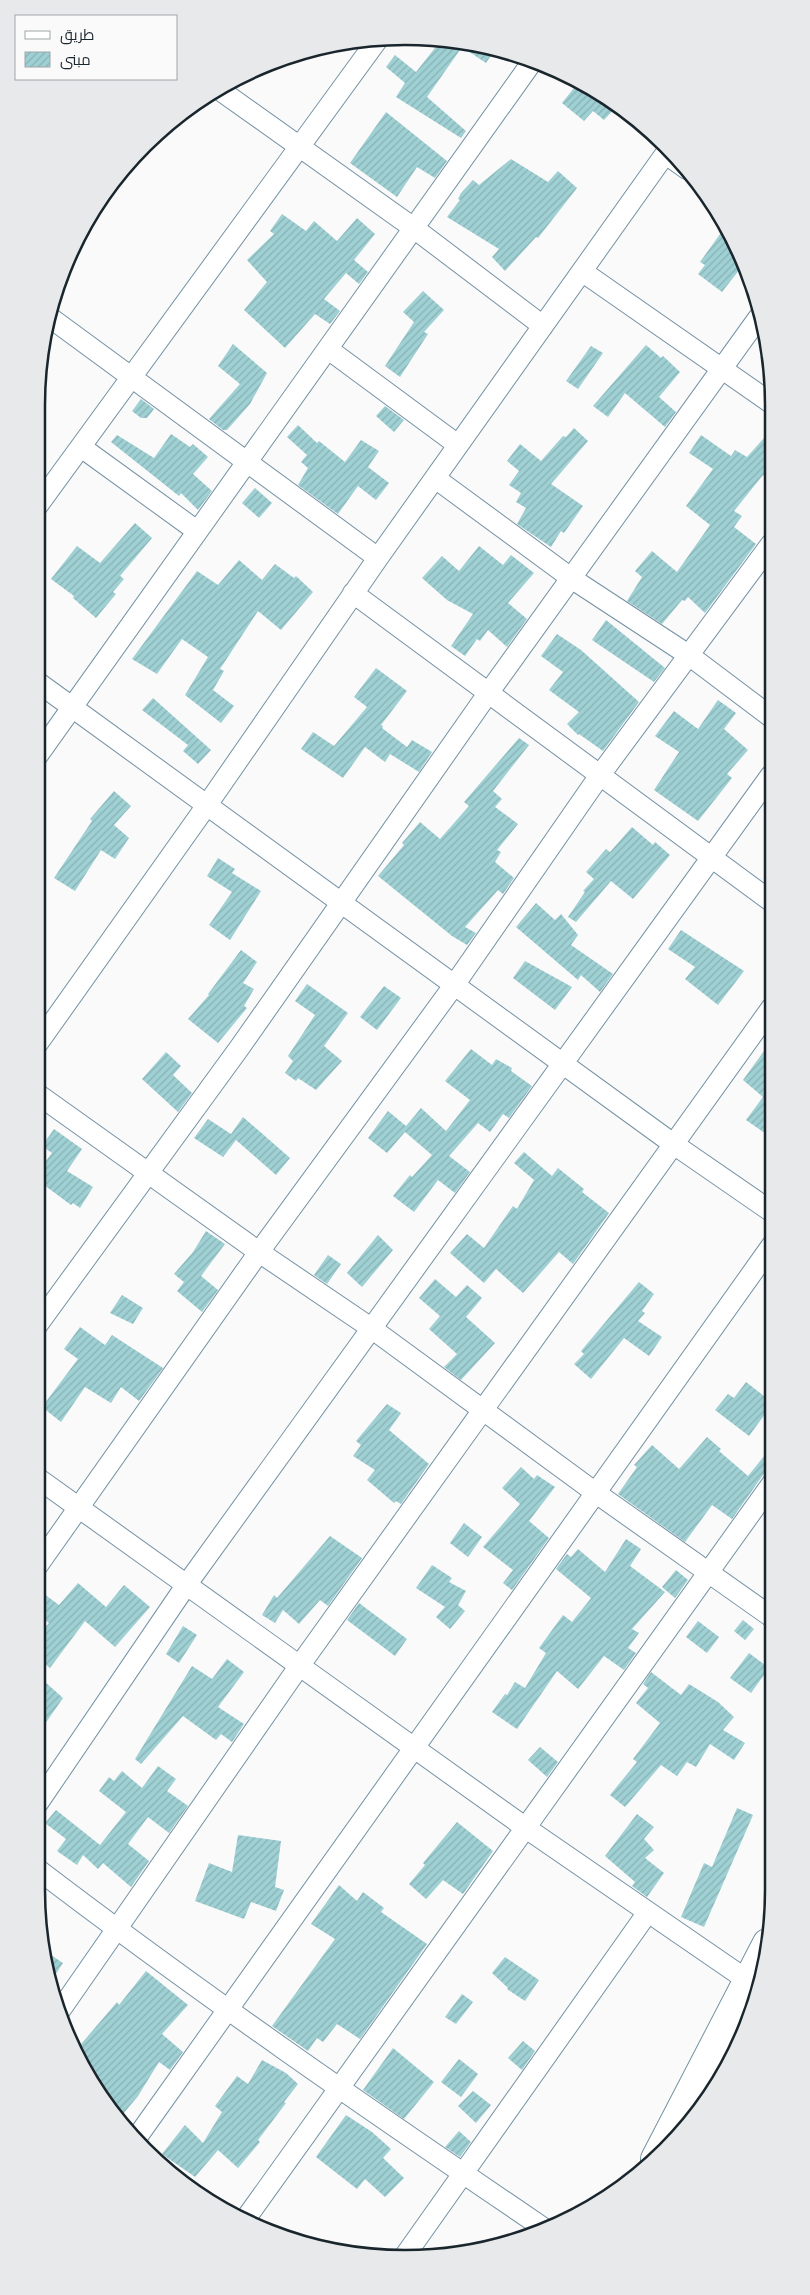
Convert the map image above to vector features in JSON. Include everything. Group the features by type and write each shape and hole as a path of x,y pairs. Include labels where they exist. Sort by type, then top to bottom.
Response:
{"main road":[{"path":"665,2139 758,1959"}],"street":[{"path":"45,496 372,47"},
{"path":"45,746 245,463 415,229 529,67"},
{"path":"224,93 415,229 543,326"},
{"path":"45,1033 207,805 353,593 665,155"},
{"path":"583,272 765,399"},
{"path":"55,321 245,463 378,558"},
{"path":"45,1314 342,903 489,692 755,322"},
{"path":"328,349 458,446"},
{"path":"81,447 197,531"},
{"path":"435,478 571,578 690,656 765,712"},
{"path":"45,1555 259,1252 455,984 600,775 765,552"},
{"path":"353,593 765,897"},
{"path":"45,687 672,1143 765,1207"},
{"path":"45,1793 187,1584 371,1328 564,1065 765,783"},
{"path":"63,2004 117,1930 300,1664 672,1143 765,1017"},
{"path":"45,1099 259,1252 371,1328 596,1493 765,1612"},
{"path":"140,2133 765,1255"},
{"path":"45,1484 300,1664 526,1828 747,1980"},
{"path":"249,2214 765,1493"},
{"path":"45,1875 117,1930 338,2089 538,2225"},
{"path":"409,2250 464,2175 648,1912"}],"building":[{"path":"436,47 460,49 427,97 466,131 461,138 396,97 405,83 386,67 395,55 416,72"},
{"path":"468,51 491,55 486,63"},
{"path":"574,87 612,111 604,120 593,111 584,121 562,103"},
{"path":"386,112 447,161 435,178 417,167 397,197 350,163"},
{"path":"511,159 548,182 558,171 577,188 538,238 536,237 505,271 492,257 499,249 447,217 460,200 458,199 461,193 473,180 479,185"},
{"path":"282,214 306,231 314,221 337,241 357,218 375,234 354,260 368,272 359,284 346,273 324,299 340,311 330,324 315,314 285,348 244,310 267,282 247,260 274,234 270,231"},
{"path":"721,233 739,270 722,292 698,274 705,265 700,262"},
{"path":"423,291 444,310 424,332 428,334 400,377 385,366 414,322 403,312"},
{"path":"233,344 267,373 250,404 227,430 223,430 209,419 240,384 218,366"},
{"path":"646,345 661,358 663,356 680,372 659,397 676,412 665,427 625,393 608,417 593,406"},
{"path":"591,346 603,353 578,389 566,381"},
{"path":"141,399 154,409 147,418 141,418 132,411"},
{"path":"385,406 404,420 394,432 376,416"},
{"path":"298,425 317,443 319,441 345,462 361,440 379,451 368,467 389,483 376,500 358,486 338,514 298,485 308,468 301,462 307,455 287,437"},
{"path":"574,428 588,441 551,484 583,506 564,533 561,531 551,547 517,524 526,508 516,502 521,493 509,485 519,471 507,461 520,444 541,461 563,436 566,437"},
{"path":"171,434 190,447 193,444 208,457 193,474 212,491 198,510 181,493 179,496 111,442 117,435 154,458"},
{"path":"701,435 731,456 735,450 747,457 765,437 765,476 763,475 734,511 742,516 734,527 756,544 705,613 688,597 685,601 682,600 662,624 627,601 642,577 635,571 652,551 677,572 710,525 686,506 713,469 689,453"},
{"path":"255,488 272,503 259,518 242,503"},
{"path":"135,523 152,538 120,576 124,579 113,592 116,594 96,618 73,598 74,596 51,579 77,546 100,563"},
{"path":"479,546 503,565 511,555 534,573 508,603 527,619 507,647 488,630 480,641 477,639 465,656 451,646 473,614 447,600 422,578 442,556 459,571"},
{"path":"239,560 262,580 275,564 294,578 296,576 313,592 281,630 258,611 220,669 224,671 213,690 234,706 221,723 185,695 208,657 182,639 157,674 132,659 197,571 218,585"},
{"path":"606,620 665,668 654,682 592,640"},
{"path":"557,634 581,650 639,702 603,751 578,735 567,724 579,712 549,690 563,672 541,656"},
{"path":"376,668 407,691 381,725 383,726 382,728 407,747 412,740 432,752 419,772 390,754 385,762 365,747 343,778 301,749 313,732 334,746 367,707 354,697"},
{"path":"153,698 211,750 198,764 183,751 188,745 142,710"},
{"path":"718,700 736,713 724,729 748,750 727,774 732,778 698,821 654,790 679,752 655,736 674,711 698,729"},
{"path":"519,738 529,745 493,791 502,799 495,807 518,824 497,850 501,852 495,862 514,878 503,894 498,890 465,927 476,933 467,945 452,936 378,876 420,822 440,839 469,806 464,802"},
{"path":"114,791 131,806 114,825 129,838 115,859 101,850 75,891 54,878 92,821 90,819"},
{"path":"632,827 653,845 655,842 670,855 633,899 611,881 576,922 568,917 585,892 583,891 594,879 586,872 606,849 610,852"},
{"path":"218,858 235,869 232,873 261,891 230,940 209,925 232,892 207,876"},
{"path":"536,903 555,920 561,914 578,935 571,945 613,974 600,992 581,975 578,980 516,927"},
{"path":"681,930 744,971 718,1005 685,979 695,967 668,949"},
{"path":"241,950 257,962 243,983 254,989 244,1006 247,1008 218,1043 188,1019 209,995"},
{"path":"525,961 572,987 555,1010 513,978"},
{"path":"307,984 348,1013 324,1046 342,1061 316,1090 298,1078 296,1081 285,1073 293,1061 288,1056 315,1015 295,1001"},
{"path":"384,986 401,998 377,1030 360,1017"},
{"path":"471,1049 492,1065 496,1059 512,1068 511,1071 532,1086 509,1118 503,1114 490,1132 478,1123 449,1156 470,1172 455,1193 438,1180 414,1212 393,1196 410,1175 412,1177 432,1155 405,1132 387,1153 368,1138 388,1111 406,1126 421,1108 446,1131 470,1100 445,1081"},
{"path":"765,1050 765,1133 746,1120 763,1097 743,1080"},
{"path":"166,1052 181,1066 173,1075 192,1093 178,1112 142,1079"},
{"path":"243,1117 290,1158 276,1175 236,1140 223,1157 194,1138 208,1119 231,1134"},
{"path":"54,1129 82,1149 67,1171 93,1187 80,1208 73,1203 71,1205 45,1186 45,1162 52,1153 45,1148 45,1142"},
{"path":"524,1152 552,1176 558,1168 584,1189 582,1192 609,1213 573,1264 559,1252 523,1293 496,1269 484,1283 450,1253 467,1234 484,1248 513,1206 517,1209 534,1180 514,1163"},
{"path":"206,1231 225,1244 201,1276 218,1290 202,1312 177,1291 184,1282 174,1274 193,1252"},
{"path":"378,1235 393,1250 362,1287 347,1273"},
{"path":"328,1255 341,1264 327,1284 314,1275"},
{"path":"435,1279 456,1297 467,1285 482,1298 466,1317 495,1343 461,1380 444,1367 457,1354 429,1329 440,1316 419,1298"},
{"path":"639,1282 654,1294 642,1311 645,1313 638,1321 662,1337 649,1356 624,1338 591,1379 574,1364 584,1354 581,1351"},
{"path":"122,1295 143,1308 133,1324 110,1313"},
{"path":"80,1327 105,1345 112,1335 163,1368 139,1401 121,1387 111,1403 85,1387 61,1422 45,1409 45,1403 78,1359 64,1349"},
{"path":"746,1382 765,1397 765,1414 749,1436 715,1410 728,1394 734,1398"},
{"path":"387,1404 401,1413 389,1430 429,1464 401,1504 396,1501 394,1503 367,1480 375,1470 353,1456 361,1445 356,1441"},
{"path":"707,1437 721,1449 719,1451 748,1476 765,1455 765,1474 732,1519 712,1505 685,1542 618,1494 637,1467 634,1465 652,1445 679,1469"},
{"path":"521,1467 534,1479 537,1475 555,1487 529,1521 549,1538 512,1590 503,1583 513,1570 483,1547 520,1504 502,1488"},
{"path":"464,1523 482,1537 468,1557 450,1543"},
{"path":"330,1536 362,1558 328,1606 320,1600 299,1624 283,1610 275,1623 262,1615 274,1595 277,1598"},
{"path":"626,1539 641,1549 630,1566 665,1592 632,1629 639,1633 628,1648 636,1653 624,1670 604,1656 578,1689 557,1671 517,1729 492,1712 505,1694 507,1695 515,1682 525,1688 546,1653 539,1648 563,1615 572,1622 591,1598 556,1569 567,1554 571,1557 578,1549 605,1572"},
{"path":"432,1565 452,1578 449,1582 466,1591 458,1605 465,1611 450,1629 436,1617 445,1607 416,1588"},
{"path":"676,1570 688,1580 675,1598 662,1587"},
{"path":"78,1583 106,1607 124,1585 150,1607 115,1647 85,1621 50,1668 45,1664 45,1628 49,1623 45,1620 45,1595 59,1605"},
{"path":"359,1603 407,1639 395,1656 347,1620"},
{"path":"743,1620 754,1629 745,1640 734,1631"},
{"path":"698,1621 719,1637 707,1653 686,1637"},
{"path":"183,1626 197,1635 179,1663 166,1654"},
{"path":"749,1653 765,1665 765,1674 751,1693 730,1678"},
{"path":"227,1659 244,1672 218,1707 244,1724 232,1742 221,1734 216,1740 183,1716 141,1764 135,1759 192,1666 212,1679"},
{"path":"651,1672 681,1695 689,1684 718,1702 734,1717 723,1730 745,1743 734,1760 710,1744 696,1767 687,1762 677,1776 661,1765 625,1807 610,1795 637,1762 633,1759 660,1723 636,1703 648,1688 643,1684"},
{"path":"45,1682 63,1698 45,1724"},
{"path":"540,1747 558,1762 547,1777 528,1760"},
{"path":"158,1766 176,1779 167,1791 188,1806 169,1833 148,1817 128,1844 149,1861 131,1887 103,1863 98,1869 83,1855 77,1865 57,1851 66,1839 45,1823 56,1810 100,1845 126,1812 99,1791 109,1777 114,1781 122,1771 142,1788"},
{"path":"737,1808 753,1815 704,1927 681,1917 704,1863 712,1867"},
{"path":"637,1814 654,1827 644,1839 654,1850 645,1858 664,1873 647,1897 632,1886 635,1882 605,1856"},
{"path":"457,1822 493,1851 463,1894 443,1880 426,1899 409,1884 425,1865 423,1863"},
{"path":"238,1835 281,1841 275,1887 284,1890 276,1911 251,1902 244,1919 195,1901 209,1863 232,1872"},
{"path":"339,1885 357,1901 363,1892 384,1908 381,1912 427,1944 360,2039 337,2024 323,2042 317,2038 308,2051 272,2026 335,1939 311,1924"},
{"path":"51,1955 63,1963 55,1975"},
{"path":"505,1957 539,1980 525,2001 507,1989 492,1973"},
{"path":"146,1971 188,2005 162,2034 183,2052 170,2070 159,2062 138,2096 123,2114 93,2070 80,2045 117,2002 119,2005"},
{"path":"462,1994 473,2002 456,2024 445,2017"},
{"path":"523,2041 535,2051 522,2070 508,2058"},
{"path":"393,2048 434,2082 404,2119 363,2090"},
{"path":"459,2059 478,2074 461,2097 441,2082"},
{"path":"262,2060 286,2073 298,2084 258,2140 260,2142 238,2168 218,2150 195,2177 162,2154 185,2125 203,2143 222,2112 215,2106 237,2076 248,2084"},
{"path":"473,2091 491,2105 476,2123 458,2106"},
{"path":"346,2115 372,2132 391,2149 383,2158 404,2178 385,2197 365,2179 357,2189 316,2157"},
{"path":"459,2131 471,2142 460,2157 445,2147"}]}
